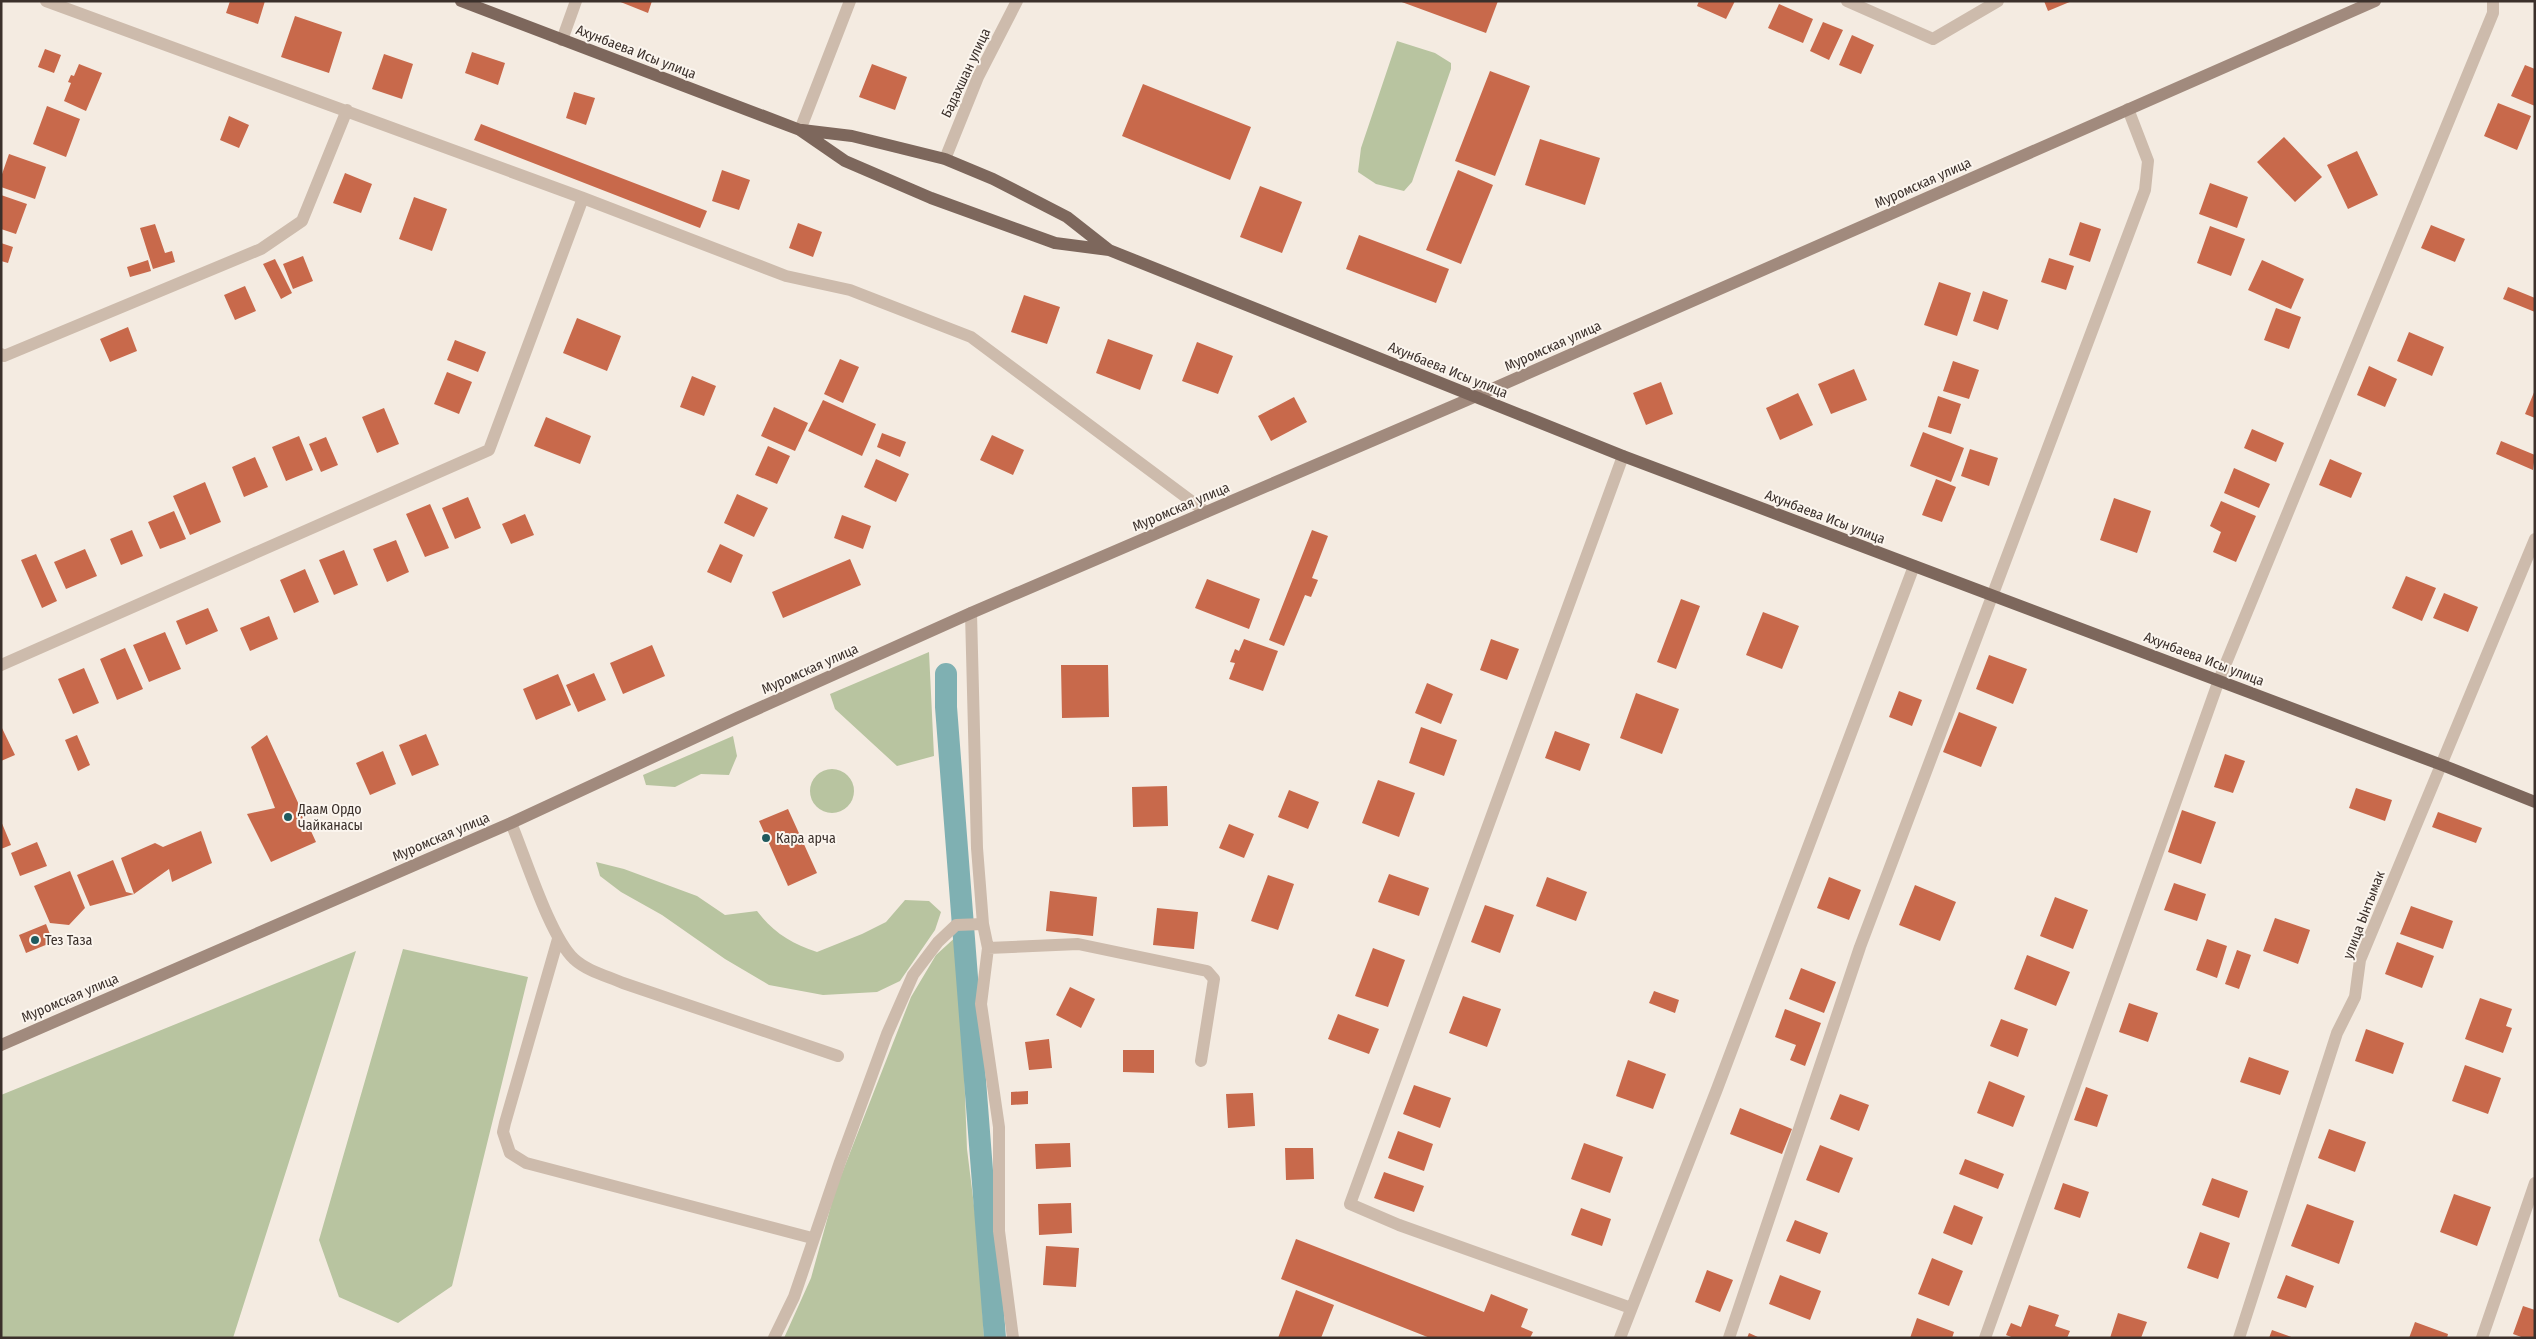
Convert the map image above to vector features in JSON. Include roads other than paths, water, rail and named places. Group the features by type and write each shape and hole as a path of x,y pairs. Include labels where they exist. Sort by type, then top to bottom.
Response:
{"main road":[{"name":"Ахунбаева Исы улица","path":"461,1 800,130 845,160 931,198 1055,243 1109,250 1623,456 2219,680 2535,802"},
{"name":"Муромская улица","path":"1,1045 511,823 737,718 971,613 1474,397 2375,1"},
{"name":"Ахунбаева Исы улица","path":"800,130 852,136 945,159 993,179 1067,217 1109,250"}],"street":[{"path":"46,1 347,110 786,276 850,290 971,337 1206,512"},
{"path":"562,40 576,1"},
{"path":"800,130 850,1"},
{"name":"Бадахшан улица","path":"945,159 978,77 1017,1"},
{"path":"1847,1 1933,39 1998,1"},
{"path":"1985,1338 2219,680 2493,13 2493,1"},
{"path":"1729,1338 1860,947 2145,190 2148,161 2128,109"},
{"path":"1,354 4,356 261,249 302,221 347,110"},
{"path":"1,665 489,450 583,198"},
{"path":"1623,456 1350,1204 1399,1225 1631,1308"},
{"name":"улица Ынтымак","path":"2239,1338 2337,1034 2355,997 2360,960 2535,539"},
{"path":"1620,1338 1717,1089 1914,566"},
{"path":"971,613 977,848 983,924 988,948 981,1004 999,1127 999,1231 1013,1338"},
{"path":"511,823 558,939 575,959 595,971 838,1056"},
{"path":"774,1338 794,1298 812,1238 888,1034 913,975 938,942 963,924 983,924"},
{"path":"558,939 504,1123 504,1132 510,1153 526,1163 812,1238"},
{"path":"988,948 1078,944 1207,971 1214,979 1201,1061"},
{"path":"2482,1338 2535,1183"}],"waterway":[{"path":"946,674 946,707 995,1338"}],"place":[{"name":"Даам Ордо Чайканасы","path":"288,817"},
{"name":"Кара арча","path":"766,838"},
{"name":"Тез Таза","path":"35,940"}]}
